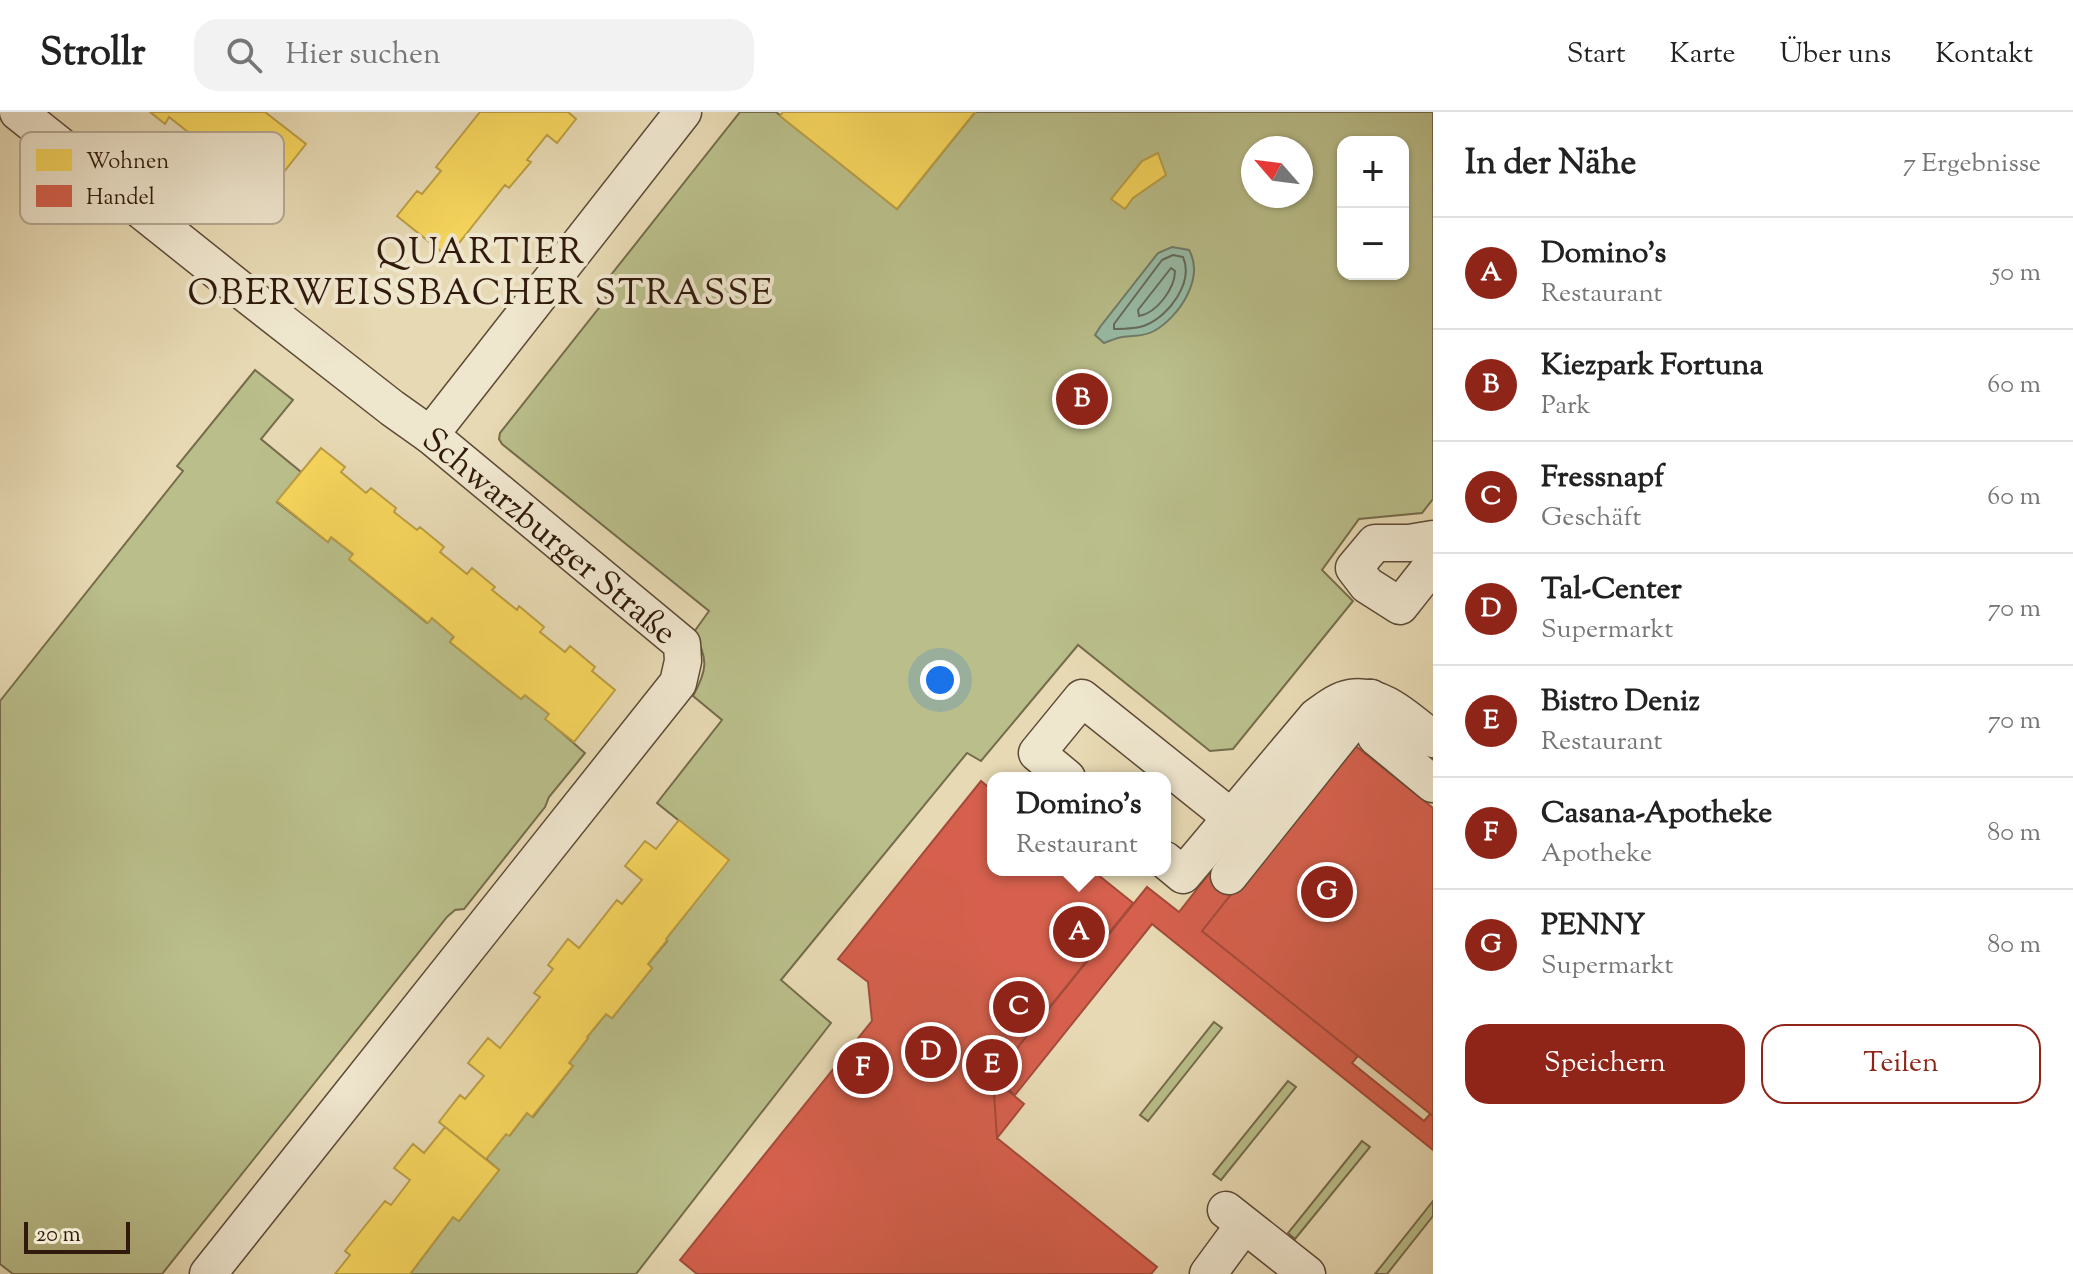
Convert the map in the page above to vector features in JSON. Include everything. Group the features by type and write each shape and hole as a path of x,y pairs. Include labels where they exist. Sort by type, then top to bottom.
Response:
{"street":[{"name":"Schwarzburger Straße","path":"18,112 43,132"},
{"path":"430,435 683,112"},
{"name":"Schwarzburger Straße","path":"159,224 430,435 682,644 683,661 678,683 208,1274"},
{"path":"1433,539 1375,543 1354,568 1367,585 1400,606 1433,564"},
{"path":"1171,865 1183,875 1316,717 1341,701 1350,697 1371,698 1389,705 1433,739"},
{"path":"1060,772 1037,753 1082,698 1232,818"},
{"path":"1371,698 1376,737 1433,784"},
{"path":"1229,876 1371,698"},
{"path":"1208,1274 1235,1217 1307,1274"}],"shaded area":[{"path":"740,112 776,112 897,209 975,112 1433,112 1433,499 1422,513 1359,519 1322,570 1353,601 1233,749 1210,751 1078,645 981,761 967,753 781,980 831,1023 636,1274 410,1274 453,1217 459,1221 499,1170 486,1159 527,1113 533,1117 573,1066 569,1063 587,1037 606,1014 612,1018 652,968 648,964 728,860 657,803 722,720 693,696 704,671 704,657 694,632 709,611 499,439 500,433 606,299 603,285"},
{"path":"255,370 293,400 261,439 301,472 277,502 328,542 331,537 353,554 350,560 427,623 432,618 454,636 450,642 521,699 525,695 549,714 546,719 585,753 464,909 455,910 447,917 162,1274 13,1274 0,1264 0,701 183,471 177,466"},
{"path":"1214,1022 1222,1028 1148,1121 1140,1115"},
{"path":"1288,1081 1296,1087 1221,1180 1213,1174"},
{"path":"1362,1141 1370,1147 1295,1239 1288,1233"},
{"path":"1433,1201 1433,1216 1387,1274 1375,1274"}],"water":[{"path":"1172,247 1189,250 1193,261 1192,284 1180,307 1163,325 1150,333 1120,337 1104,343 1095,335 1100,327 1158,253"}],"building: Wohnen":[{"path":"150,112 265,112 306,144 284,172 284,132 188,132 169,117 165,124"},
{"path":"480,112 568,112 576,119 557,143 547,135 527,160 531,162 509,188 505,185 448,257 397,216 417,191 422,194 441,171 436,167"},
{"path":"783,112 975,112 897,209 780,116"},
{"path":"1158,153 1166,175 1133,198 1125,209 1111,199 1142,161"},
{"path":"321,448 345,467 341,472 366,493 371,488 396,508 394,512 417,530 420,527 444,547 440,552 467,574 472,568 495,587 492,590 517,610 519,606 544,627 540,632 565,652 570,646 595,667 592,671 615,690 574,742 545,719 549,714 525,695 521,699 450,642 454,637 432,618 428,623 349,559 353,554 331,537 328,542 277,501"},
{"path":"679,820 729,860 666,939 648,964 652,968 612,1018 606,1014 587,1037 569,1063 573,1066 532,1117 527,1113 486,1159 439,1122 460,1095 465,1099 484,1076 468,1063 488,1038 500,1048 540,997 534,993 553,969 548,965 568,939 579,948 617,900 622,904 642,880 625,866 645,841 656,849"},
{"path":"445,1127 499,1170 459,1221 453,1217 410,1274 335,1274 350,1255 345,1251 385,1201 391,1205 410,1180 394,1168 413,1144 424,1153"}],"building: Handel":[{"path":"1352,743 1433,808 1433,1116 1202,931"},
{"path":"981,781 987,786 987,876 1099,876 1133,903 993,1078 997,1138 1157,1267 1151,1274 697,1274 680,1260 872,1021 868,982 838,959"},
{"path":"1216,865 1239,884 1202,931 1358,1056 1352,1063 1424,1121 1430,1114 1433,1116 1433,1150 1152,924 1015,1095 993,1078 1147,887 1179,912"},
{"path":"993,1078 1024,1104 997,1138"}],"place":[{"name":"Kiezpark Fortuna","path":"1082,399"},
{"name":"PENNY","path":"1327,892"},
{"name":"Domino's","path":"1079,932"},
{"name":"Fressnapf","path":"1019,1007"},
{"name":"Tal-Center","path":"931,1052"},
{"name":"Bistro Deniz","path":"992,1065"},
{"name":"Casana-Apotheke","path":"863,1068"}],"district":[{"name":"QUARTIER OBERWEISSBACHER STRASSE","path":"481,270"}]}
